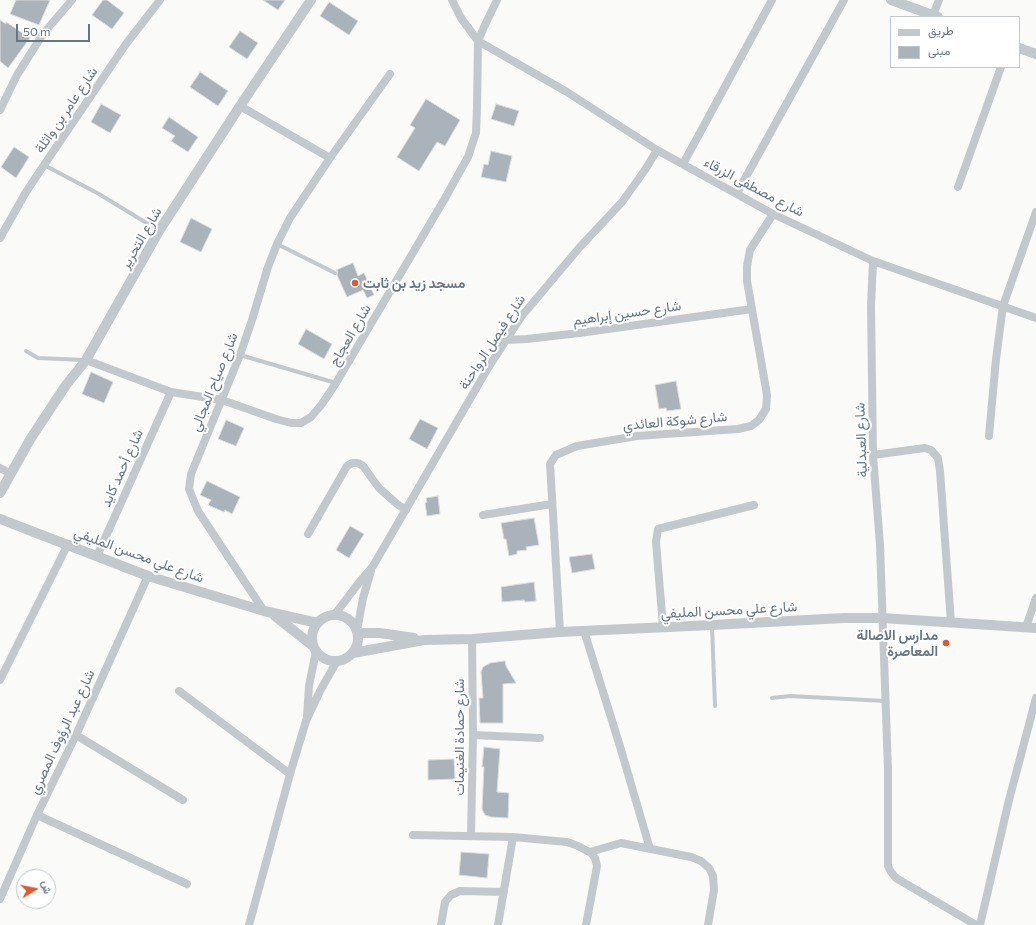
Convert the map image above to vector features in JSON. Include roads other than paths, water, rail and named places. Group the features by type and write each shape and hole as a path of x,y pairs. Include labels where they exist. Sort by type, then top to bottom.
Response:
{"street":[{"path":"0,110 17,75 43,34 72,0"},
{"name":"شارع عامر بن واثلة","path":"0,238 26,192 44,165 126,44 160,0"},
{"name":"شارع التحرير","path":"0,493 35,431 66,385 86,360 159,231 311,0"},
{"path":"452,0 468,29 478,41"},
{"name":"شارع العجاج","path":"86,360 171,392 222,400 291,423 302,423 311,417 336,383 468,157 476,133 478,41 497,0"},
{"path":"683,164 772,0"},
{"path":"736,193 844,0"},
{"path":"892,0 936,16 939,0"},
{"name":"شارع مصطفى الزرقاء","path":"478,41 567,92 657,150 773,214 873,261 1036,318"},
{"path":"1020,48 1036,54"},
{"path":"958,187 1001,68"},
{"name":"شارع صياح المجالي","path":"267,612 198,511 189,489 191,474 240,355 268,267 277,244 290,218 330,158 390,74"},
{"path":"240,106 330,158"},
{"name":"شارع فيصل الرواحنة","path":"334,615 373,566 488,368 520,317 541,291 634,187 657,150"},
{"path":"989,436 996,359 1003,306 1036,212"},
{"name":"شارع شوكة العائدي","path":"560,632 550,464 556,455 577,446 637,436 738,429 751,426 759,420 766,409 767,394 752,309 747,266 750,250 773,214"},
{"name":"شارع العبدلية","path":"873,261 871,306 874,455 880,545 888,770 888,866 890,872 896,878 976,925"},
{"name":"شارع حسين إبراهيم","path":"505,340 579,333 752,309"},
{"name":"شارع أحمد كايد","path":"97,556 171,392"},
{"path":"874,455 925,448 932,450 938,458 951,623"},
{"path":"308,534 347,466 352,463 358,463 363,466 379,488 406,510"},
{"path":"0,468 11,474"},
{"path":"483,515 552,504"},
{"path":"663,627 656,542 658,529 754,505"},
{"name":"شارع علي محسن المليفي","path":"0,519 148,576 267,612 318,622"},
{"path":"0,680 68,544"},
{"name":"شارع فيصل الرواحنة","path":"357,632 363,598 373,566"},
{"name":"شارع عبد الرؤوف المصري","path":"0,899 37,815 76,735 148,576"},
{"path":"1031,628 1036,598"},
{"name":"شارع علي محسن المليفي","path":"267,612 314,648"},
{"path":"306,722 314,648 312,634 318,622 328,616 334,615 345,617 350,621 357,632 358,644 353,653 348,657 337,661 325,659 314,648"},
{"name":"شارع علي محسن المليفي","path":"353,653 424,640 472,639 560,632 712,626 844,618 882,618 1031,628"},
{"path":"584,631 650,849"},
{"name":"شارع علي محسن المليفي","path":"357,632 380,632 424,640"},
{"name":"شارع حمادة الغنيمات","path":"471,836 473,735 472,639"},
{"path":"249,925 290,774 306,722 320,691 337,661"},
{"path":"179,691 290,774"},
{"path":"980,925 1009,800 1036,698"},
{"path":"76,735 183,800"},
{"path":"473,735 540,738"},
{"path":"37,815 187,884"},
{"path":"413,835 513,837 567,842 590,852 595,858 597,866 586,925"},
{"path":"498,925 513,837"},
{"path":"590,852 621,843 691,857 701,861 709,868 713,876 714,890 708,925"},
{"path":"441,925 445,902 451,894 460,892 504,892"}],"lane":[{"path":"44,165 99,194 159,231"},
{"path":"277,244 335,273"},
{"path":"26,351 38,358 86,360"},
{"path":"240,355 336,383"},
{"path":"712,626 715,706"},
{"path":"772,698 790,696 885,701"}],"place":[{"name":"مسجد زيد بن ثابت","path":"355,283"},
{"name":"مدارس الاصالة المعاصرة","path":"946,643"}]}
